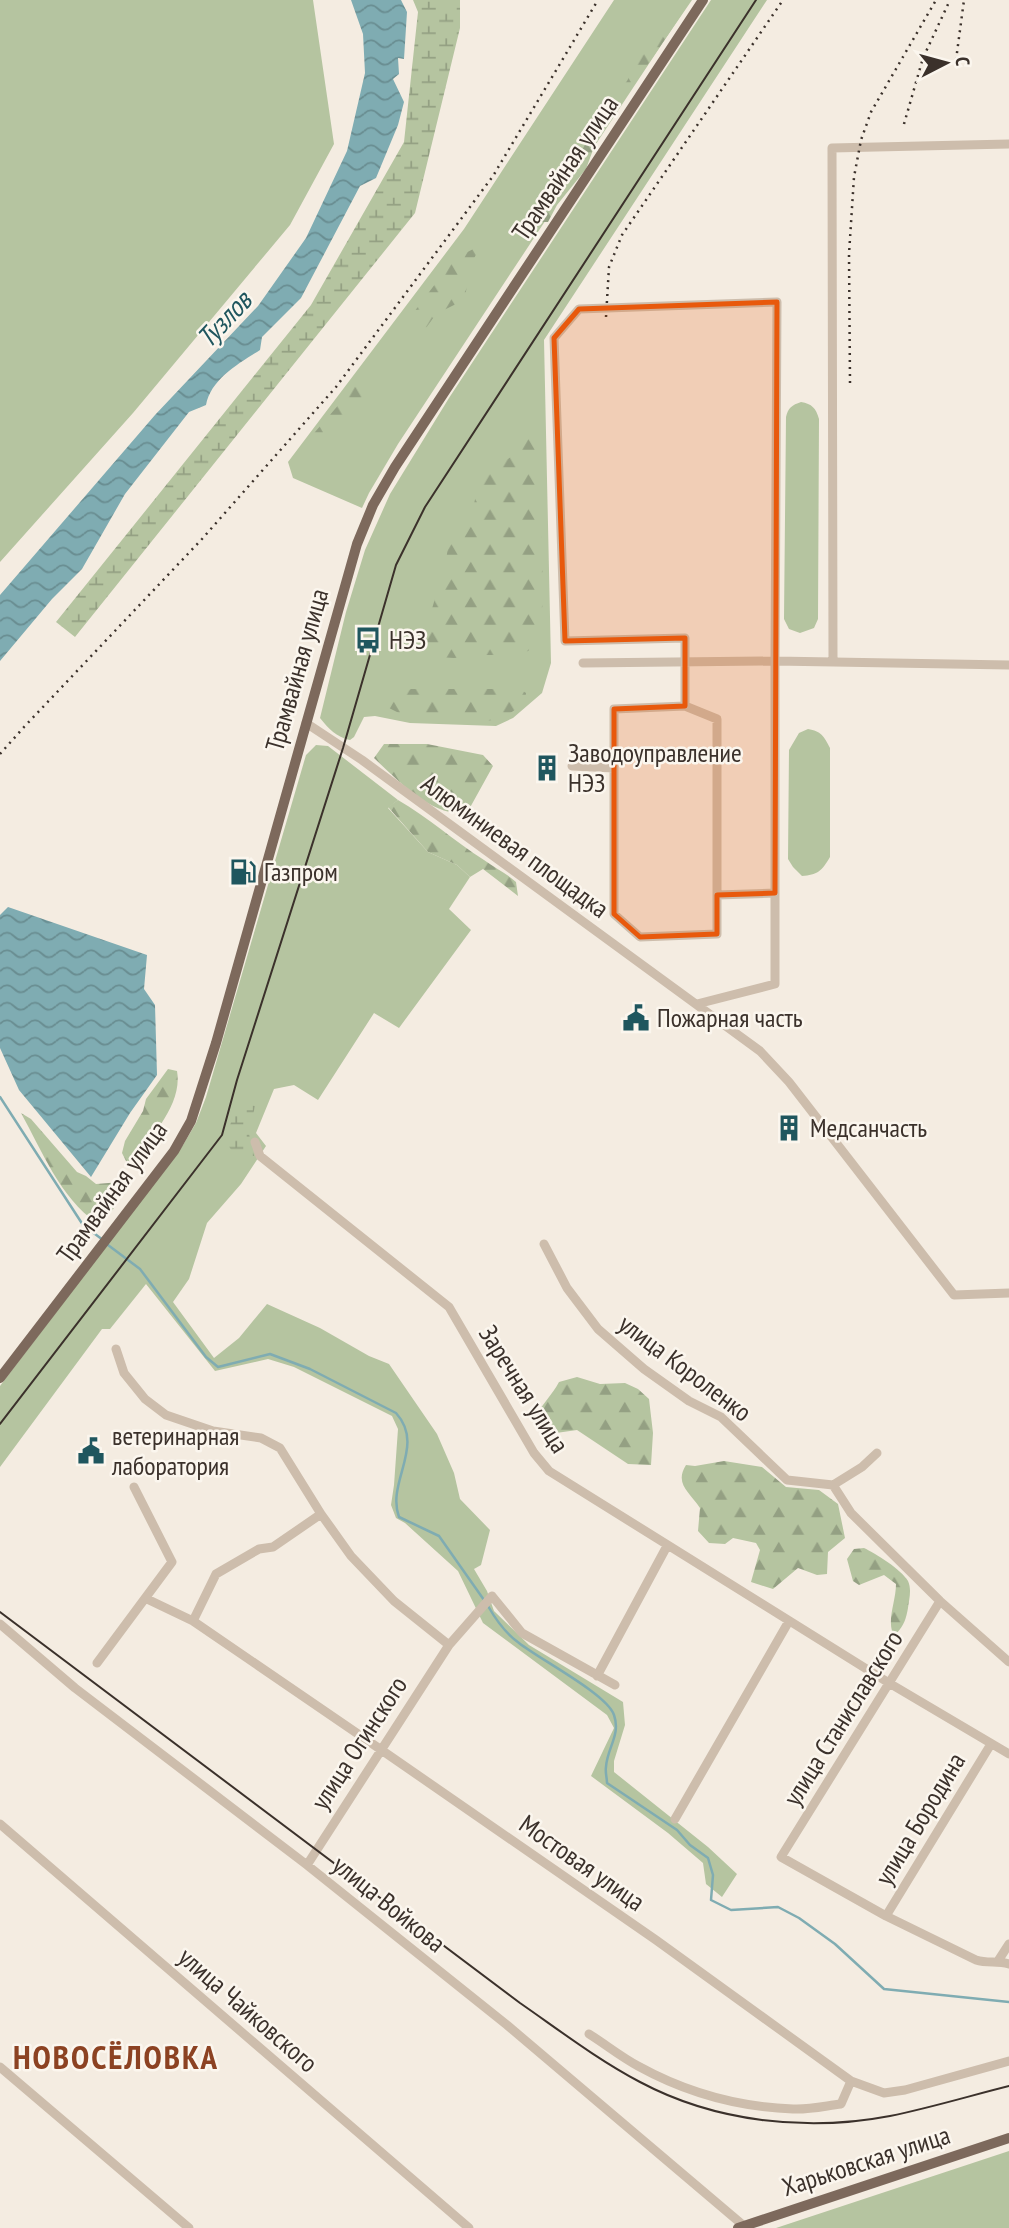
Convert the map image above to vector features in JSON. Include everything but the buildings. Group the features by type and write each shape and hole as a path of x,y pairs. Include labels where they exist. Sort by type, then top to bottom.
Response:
{"main road":[{"name":"Трамвайная улица","path":"0,1378 174,1151 191,1121 220,1031 357,544 373,505 395,467 703,0"},
{"name":"Харьковская улица","path":"741,2227 1009,2138"}],"street":[{"path":"833,662 832,148 1009,144"},
{"path":"685,706 685,638 565,641 554,338 579,309 777,302 775,984 697,1004"},
{"path":"583,663 775,661 1009,665"},
{"path":"685,706 717,719 717,934 640,937 614,914 614,709 685,706"},
{"name":"Алюминиевая площадка","path":"306,723 362,760 760,1051 789,1082 954,1295 1009,1293"},
{"path":"572,766 614,768"},
{"path":"717,895 775,893"},
{"name":"Заречная улица","path":"255,1142 260,1156 449,1307 534,1453 548,1471 889,1683 1009,1754"},
{"name":"улица Короленко","path":"544,1244 567,1288 598,1329 644,1369 688,1401 721,1417 787,1480 833,1485"},
{"path":"116,1349 124,1373 145,1399 166,1415 213,1431 261,1438 280,1448 351,1556 394,1601 449,1645"},
{"path":"877,1453 862,1467 833,1485 851,1513 940,1601 1009,1662"},
{"path":"97,1663 172,1562 134,1487"},
{"path":"193,1621 216,1574 260,1549 273,1547 321,1514"},
{"path":"597,1676 667,1546"},
{"name":"улица Огинского","path":"307,1865 449,1645 492,1596 522,1633 615,1685"},
{"name":"Мостовая улица","path":"147,1599 193,1621 380,1749 656,1940 851,2081 884,2093 905,2090 1009,2061"},
{"name":"улица Станиславского","path":"886,1916 781,1857 940,1601"},
{"path":"675,1819 789,1621"},
{"name":"улица Войкова","path":"0,1624 75,1688 307,1865 507,2025 741,2227"},
{"name":"улица Бородина","path":"886,1916 991,1744"},
{"name":"улица Чайковского","path":"0,1824 469,2228"},
{"path":"886,1916 986,1964 998,1961 1009,1964"},
{"path":"998,1961 1009,1944"},
{"path":"589,2034 638,2066 674,2082 713,2097 755,2106 795,2109 841,2104 851,2081"},
{"path":"0,2067 189,2228"}],"highlighted area":[{"path":"777,302 775,893 717,895 717,934 640,937 614,914 614,709 685,706 685,638 565,641 554,338 579,309"}],"green space":[{"path":"0,0 313,0 334,144 290,225 133,413 0,562"},
{"path":"413,0 460,0 460,28 415,213 75,637 56,622 311,305 404,142 418,12"},
{"path":"614,0 691,0 398,444 362,508 293,478 288,462 464,229"},
{"path":"680,0 692,0 631,89 617,103 602,125 586,169 557,205 548,222 540,222 546,202 581,152 605,107 627,81 638,60"},
{"path":"711,0 767,0 544,340 551,663 542,693 513,718 496,726 410,723 375,716 364,717 350,740 341,737 320,718 346,612 365,550 390,494 449,398"},
{"path":"481,245 468,270 464,300 436,314 421,335 408,320 454,259"},
{"path":"361,379 367,382 363,388 370,401 338,432 321,439 318,444 303,452 315,432"},
{"path":"801,402 813,407 819,419 818,619 814,628 800,633 789,629 784,619 786,417 791,407"},
{"path":"534,435 539,438 543,596 540,639 528,651 518,655 454,658 421,656 413,649 414,633 429,619 446,561 449,539 460,518 474,504 481,472 508,459 518,451 526,437"},
{"path":"411,689 520,689 526,693 525,702 516,709 502,717 486,721 399,713 383,705 387,699"},
{"path":"808,729 822,735 830,748 830,857 819,871 802,876 788,859 789,750 799,733"},
{"path":"384,744 427,744 483,755 493,766 467,813 454,813 416,796 374,758"},
{"path":"316,745 328,746 398,800 388,808 428,852 457,865 470,877 449,909 471,930 399,1028 374,1013 318,1100 294,1085 274,1089 256,1133 266,1146 241,1184 207,1223 189,1279 173,1302 214,1358 239,1338 267,1304 389,1364 437,1434 454,1473 460,1499 490,1530 481,1565 474,1569 487,1591 494,1611 529,1645 623,1702 625,1725 614,1761 614,1772 708,1847 737,1874 722,1897 706,1884 703,1863 668,1833 591,1776 614,1728 607,1715 483,1623 458,1571 396,1518 391,1505 398,1429 392,1416 294,1367 268,1359 215,1371 146,1284 110,1329 102,1329 0,1467 0,1386 183,1145 196,1123 206,1097 306,755"},
{"path":"398,800 516,882 518,896 483,869 470,877 457,865 428,852 388,807"},
{"path":"168,1069 177,1071 178,1084 170,1108 147,1143 131,1163 127,1163 122,1153 125,1141 143,1111 146,1099"},
{"path":"237,1104 255,1106 249,1134 254,1156 235,1155 225,1141"},
{"path":"21,1113 31,1119 77,1172 96,1184 121,1182 119,1200 106,1217 96,1222 72,1200 53,1172"},
{"path":"577,1377 600,1384 625,1383 638,1389 649,1399 653,1433 651,1465 628,1464 577,1430 549,1434 540,1425 536,1416 559,1382"},
{"path":"724,1461 762,1467 786,1487 819,1490 838,1504 845,1538 828,1552 827,1574 817,1575 798,1568 773,1589 751,1582 760,1550 756,1543 733,1538 725,1544 709,1543 698,1531 700,1508 685,1488 683,1472 686,1465"},
{"path":"864,1548 894,1567 908,1581 910,1591 907,1612 897,1633 892,1631 891,1626 896,1584 884,1575 859,1585 853,1581 847,1559 854,1549"},
{"path":"1009,2151 1009,2228 776,2228"}],"water":[{"path":"351,0 401,0 407,12 404,59 398,58 399,74 393,79 404,102 398,125 376,178 360,186 301,298 262,337 260,350 219,380 206,405 189,412 125,494 82,569 52,599 0,661 0,595 155,415 258,306 306,238 347,151 365,73 363,34"},
{"path":"8,907 147,955 144,989 155,1005 157,1075 91,1177 19,1090 0,1048 0,915"}],"waterway":[{"path":"0,1097 83,1225 103,1240"},
{"path":"108,1245 140,1269 206,1357 218,1367 270,1354 310,1369 396,1413 407,1438 407,1451 397,1491 399,1517 439,1536 484,1600"},
{"path":"488,1606 501,1626 514,1639 586,1687 609,1707 614,1715 616,1729 607,1760 607,1783 677,1830 690,1845 708,1858 713,1875 711,1900 731,1910 778,1907 799,1918 835,1944 884,1989 1009,2002"}],"tram line":[{"path":"0,1424 222,1135 343,748 396,565 425,507 756,0"},
{"path":"0,1612 520,2003 609,2064 669,2096 730,2115 794,2123 826,2123 890,2116 1009,2086"}],"railway":[{"path":"0,754 202,539 336,387 493,176 598,0"},
{"path":"606,317 609,267 622,235 783,0"},
{"path":"850,383 849,254 854,177 861,140 871,112 936,0"},
{"path":"904,124 923,58 950,0"},
{"path":"956,60 964,0"}],"place":[{"name":"НЭЗ","path":"368,640"},
{"name":"Заводоуправление НЭЗ","path":"547,768"},
{"name":"Газпром","path":"243,872"},
{"name":"Пожарная часть","path":"636,1018"},
{"name":"Медсанчасть","path":"789,1128"},
{"name":"ветеринарная лаборатория","path":"91,1451"}],"district":[{"name":"НОВОСЁЛОВКА","path":"116,2057"}],"water label":[{"name":"Тузлов","path":"224,319"}]}
